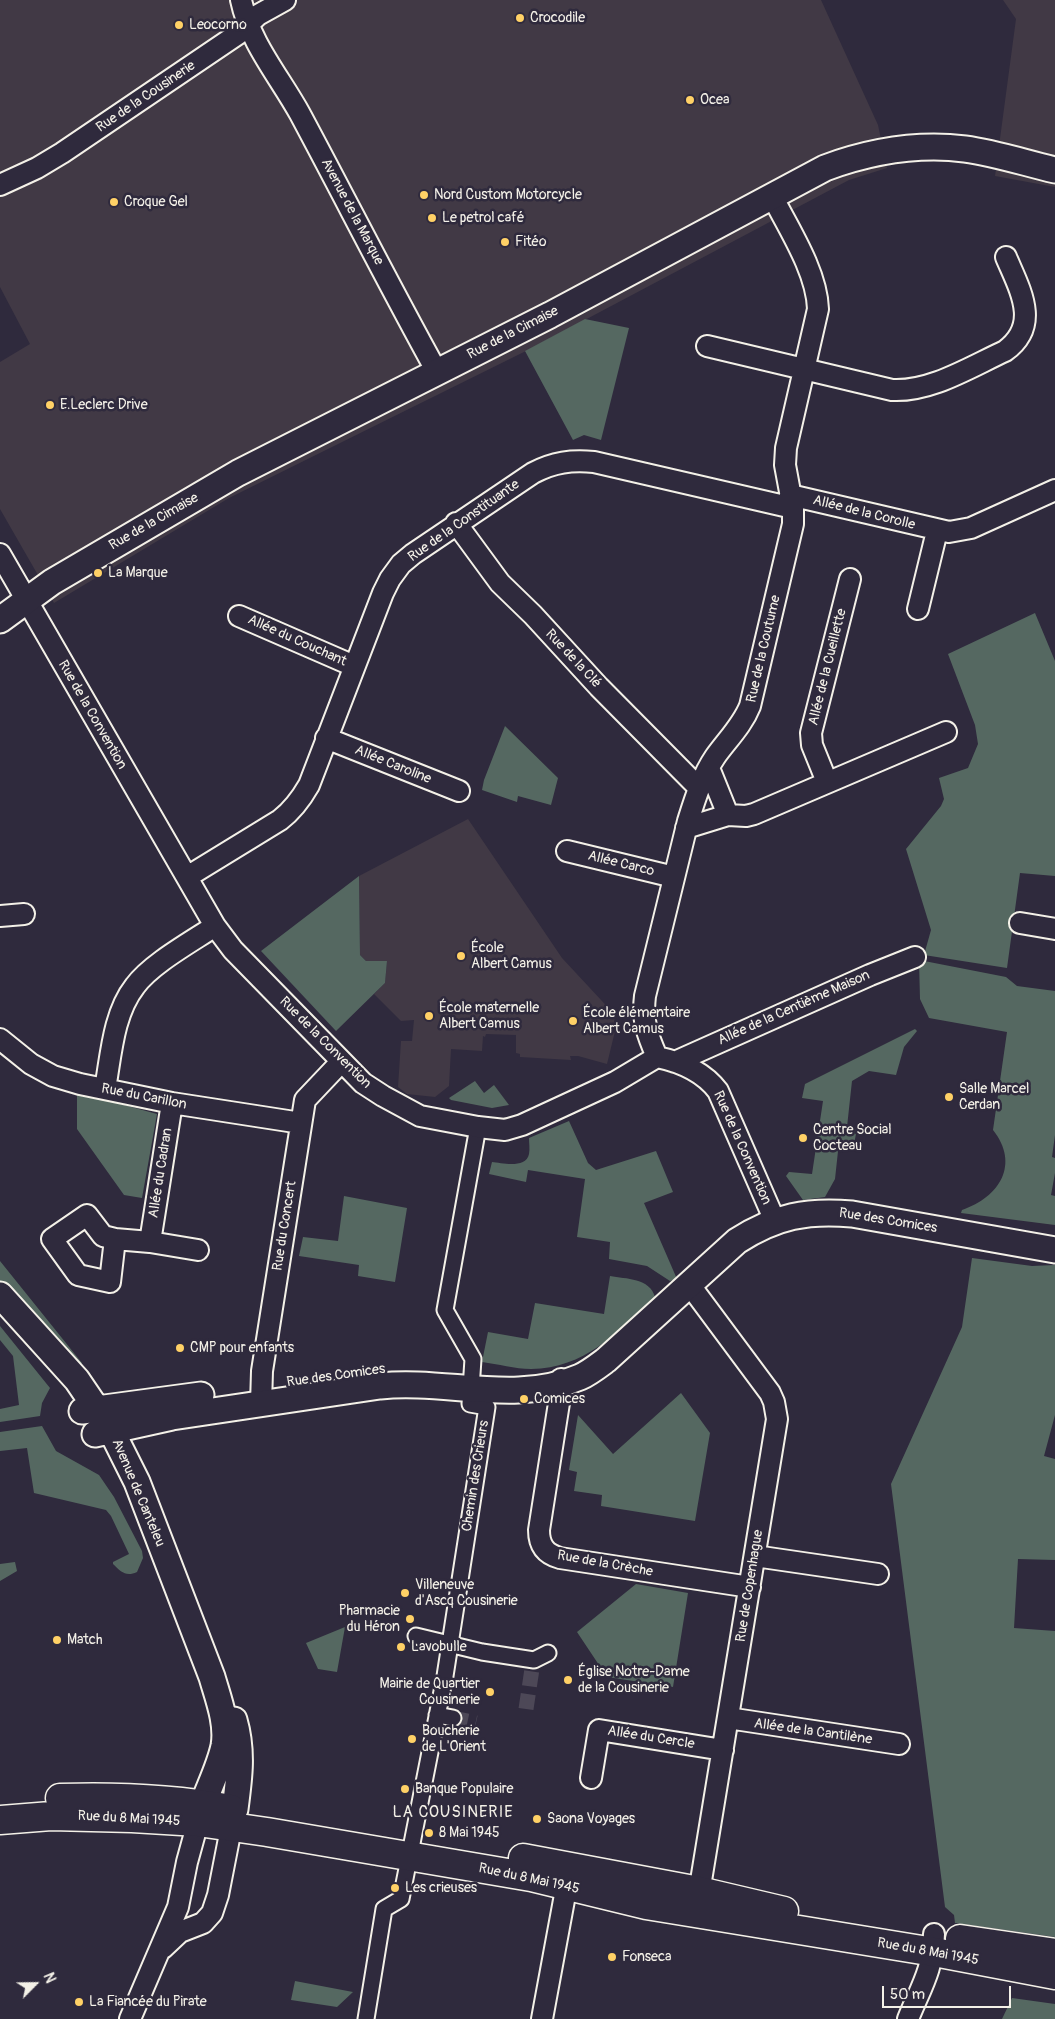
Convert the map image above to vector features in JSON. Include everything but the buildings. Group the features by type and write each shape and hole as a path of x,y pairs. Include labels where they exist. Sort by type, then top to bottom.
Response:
{"main road":[{"name":"Rue du 8 Mai 1945","path":"0,1802 93,1797 172,1800 201,1813"},
{"name":"Rue du 8 Mai 1945","path":"0,1820 51,1816 132,1818 201,1813 569,1876 697,1902 776,1909 934,1943 1055,1975"},
{"name":"Rue du 8 Mai 1945","path":"934,1943 1055,1953"}],"street":[{"name":"Avenue de la Marque","path":"241,0 254,13 263,39 262,54 296,108 437,372"},
{"name":"Rue de la Cousinerie","path":"0,185 37,168 62,153 254,13 286,0"},
{"name":"Rue de la Cimaise","path":"0,620 26,600 91,558 238,473 437,372 825,168 873,153 905,148 943,147 967,149 1055,170"},
{"name":"Rue de la Coutume","path":"666,1059 645,1029 643,1013 644,996 686,828 699,788 709,768 743,721 750,706 792,532 791,501 784,465 803,370 818,309 818,296 811,274 772,196"},
{"path":"707,346 892,390 905,391 935,383 1005,351 1015,344 1021,334 1026,312 1021,292 1006,257"},
{"name":"Rue de la Constituante","path":"187,878 292,811 309,785 354,666 390,579 401,564 456,523 546,466 576,460 594,462 791,501"},
{"name":"Allée de la Corolle","path":"791,501 937,531 960,531 971,528 1055,490"},
{"name":"Rue de la Clé","path":"456,523 500,583 533,615 598,687 699,788"},
{"path":"918,609 937,531"},
{"name":"Rue de la Convention","path":"0,554 214,926 227,943 341,1062 372,1090 411,1113 428,1119 505,1130 522,1125 666,1059 700,1073 718,1091 775,1221"},
{"name":"Allée de la Cueillette","path":"827,782 812,745 811,733 850,579"},
{"name":"Allée du Couchant","path":"239,616 354,666"},
{"path":"686,828 728,816 754,814 946,732"},
{"name":"Allée Caroline","path":"326,738 460,791"},
{"path":"709,768 728,816"},
{"name":"Allée Carco","path":"567,851 674,877"},
{"path":"0,916 24,914"},
{"path":"1020,923 1055,929"},
{"path":"104,1089 119,1018 135,986 156,967 214,926"},
{"name":"Allée de la Centième Maison","path":"666,1059 915,957"},
{"name":"Rue du Carillon","path":"0,1038 31,1064 53,1076 172,1103 302,1122"},
{"name":"Rue du Concert","path":"261,1395 262,1370 305,1100 341,1062"},
{"name":"Allée du Cadran","path":"150,1242 172,1103"},
{"name":"Chemin des Crieurs","path":"450,1644 487,1407 470,1404 472,1359 445,1310 478,1127"},
{"name":"Rue des Comices","path":"103,1432 386,1368 414,1368 471,1381 531,1378 561,1381 577,1376 592,1370 617,1350 737,1240 775,1221 792,1215 805,1213 850,1214 1055,1250"},
{"name":"Rue des Comices","path":"1028,1244 1055,1238"},
{"path":"115,1239 150,1242 198,1250"},
{"name":"Rue de Copenhague","path":"689,1284 763,1381 774,1402 777,1419 697,1902"},
{"name":"Avenue de Canteleu","path":"0,1295 77,1380 89,1410"},
{"name":"Avenue de Canteleu","path":"0,1306 89,1410 137,1482 173,1580 212,1677 228,1707 239,1745 240,1759 233,1818"},
{"name":"Rue de la Crèche","path":"561,1381 539,1530 540,1543 544,1549 549,1554 560,1558 750,1587"},
{"name":"Rue des Comices","path":"89,1410 261,1395"},
{"path":"754,1556 878,1574"},
{"path":"416,1636 533,1665 548,1653"},
{"path":"366,2019 384,1909 401,1899 450,1644"},
{"name":"Avenue de Canteleu","path":"201,1813 221,1756 225,1738 221,1709 212,1677"},
{"path":"437,1715 453,1718"},
{"name":"Allée de la Cantilène","path":"728,1718 899,1744"},
{"name":"Allée du Cercle","path":"591,1778 599,1730 722,1750"},
{"path":"130,2019 178,1906 187,1862 201,1813"},
{"path":"159,1953 180,1932 203,1923 212,1913 218,1895 233,1818"},
{"path":"542,2019 569,1876"},
{"path":"908,2019 930,1969 934,1943"}],"shaded area":[{"path":"0,0 821,0 878,125 887,168 849,180 532,348 229,498 54,603 0,509 0,362 30,344 0,287"},
{"path":"1003,0 1055,0 1055,187 995,176 1016,19"},
{"name":"École Albert Camus","path":"468,819 562,958 615,1015 614,1023 617,1023 607,1064 578,1056 570,1056 571,1060 520,1057 520,1054 516,1053 516,1035 486,1034 485,1037 483,1036 482,1051 451,1049 449,1086 435,1097 407,1094 398,1087 401,1041 412,1041 414,1020 401,1021 374,994 385,983 387,961 366,961 360,955 359,876"}],"green space":[{"path":"585,319 629,328 601,440 584,435 573,440 525,351"},
{"path":"1035,613 1055,661 1055,876 1020,873 1007,968 924,955 931,930 906,849 941,806 944,799 939,778 968,768 978,744 975,725 948,654"},
{"path":"505,726 558,778 551,805 518,796 517,802 482,790"},
{"path":"359,876 360,955 366,961 387,961 385,983 336,1031 261,951"},
{"path":"919,960 1006,977 1017,986 1055,991 1055,1135 1052,1157 1055,1158 1055,1173 1051,1195 1055,1196 1055,1225 961,1213 962,1210 987,1197 996,1188 1002,1178 1005,1167 1005,1155 1001,1143 993,1130 1007,1032 929,1018 920,999"},
{"path":"915,1029 917,1031 904,1047 896,1075 869,1071 852,1081 847,1127 857,1129 854,1144 839,1142 835,1179 825,1197 803,1200 786,1176 789,1172 812,1174 823,1101 802,1098 805,1084"},
{"path":"475,1081 484,1093 494,1085 509,1105 492,1108 449,1098"},
{"path":"77,1092 157,1114 142,1198 124,1195 77,1129"},
{"path":"569,1121 588,1163 596,1170 656,1151 673,1192 644,1203 677,1279 670,1281 647,1266 609,1259 610,1242 577,1237 585,1179 528,1170 526,1182 489,1174 492,1162 513,1164 523,1162 529,1154 529,1138"},
{"path":"344,1196 407,1208 395,1282 358,1276 359,1265 299,1256 303,1237 338,1241"},
{"path":"972,1258 1032,1266 1055,1265 1055,1415 1044,1456 1055,1459 1055,1560 1018,1559 1014,1628 1055,1631 1055,1937 955,1923 954,1915 945,1907 891,1484 962,1327"},
{"path":"0,1261 82,1363 78,1367 0,1281"},
{"path":"610,1276 637,1280 648,1286 655,1297 612,1337 598,1347 567,1363 550,1367 525,1369 482,1362 488,1332 528,1339 535,1303 604,1314"},
{"path":"0,1326 50,1388 42,1403 40,1416 0,1422 0,1409 19,1405 13,1356 0,1340"},
{"path":"681,1393 710,1433 695,1521 601,1506 602,1495 574,1491 577,1472 569,1470 578,1415 613,1454"},
{"path":"42,1426 56,1451 99,1475 114,1497 142,1551 143,1558 137,1572 124,1573 113,1564 113,1562 129,1554 111,1516 106,1510 34,1493 27,1448 0,1451 0,1432"},
{"path":"15,1562 17,1571 0,1581 0,1564"},
{"path":"636,1584 688,1593 673,1687 607,1677 577,1632"},
{"path":"345,1627 337,1672 318,1669 306,1643"},
{"path":"295,1981 353,1992 337,2007 291,2000"},
{"path":"1012,1998 1055,2004 1055,2019 1002,2019"}],"tunnel":[{"path":"526,1709 532,1669"},
{"path":"453,1718 476,1723"}],"place":[{"name":"Crocodile","path":"520,18"},
{"name":"Leocorno","path":"179,25"},
{"name":"Ocea","path":"690,100"},
{"name":"Nord Custom Motorcycle","path":"424,195"},
{"name":"Croque Gel","path":"114,202"},
{"name":"Le petrol café","path":"432,218"},
{"name":"Fitéo","path":"505,242"},
{"name":"E.Leclerc Drive","path":"50,405"},
{"name":"La Marque","path":"98,573"},
{"name":"École Albert Camus","path":"461,956"},
{"name":"École maternelle Albert Camus","path":"429,1016"},
{"name":"École élémentaire Albert Camus","path":"573,1021"},
{"name":"Salle Marcel Cerdan","path":"949,1097"},
{"name":"Centre Social Cocteau","path":"803,1138"},
{"name":"CMP pour enfants","path":"180,1348"},
{"name":"Comices","path":"524,1399"},
{"name":"Villeneuve d'Ascq Cousinerie","path":"405,1593"},
{"name":"Pharmacie du Héron","path":"410,1619"},
{"name":"Match","path":"57,1640"},
{"name":"Lavobulle","path":"401,1647"},
{"name":"Église Notre-Dame de la Cousinerie","path":"568,1680"},
{"name":"Mairie de Quartier Cousinerie","path":"490,1692"},
{"name":"Boucherie de L'Orient","path":"412,1739"},
{"name":"Banque Populaire","path":"405,1789"},
{"name":"Saona Voyages","path":"537,1819"},
{"name":"8 Mai 1945","path":"429,1833"},
{"name":"Les crieuses","path":"395,1888"},
{"name":"Fonseca","path":"612,1957"},
{"name":"La Fiancée du Pirate","path":"79,2002"}],"district":[{"name":"LA COUSINERIE","path":"453,1813"}]}
